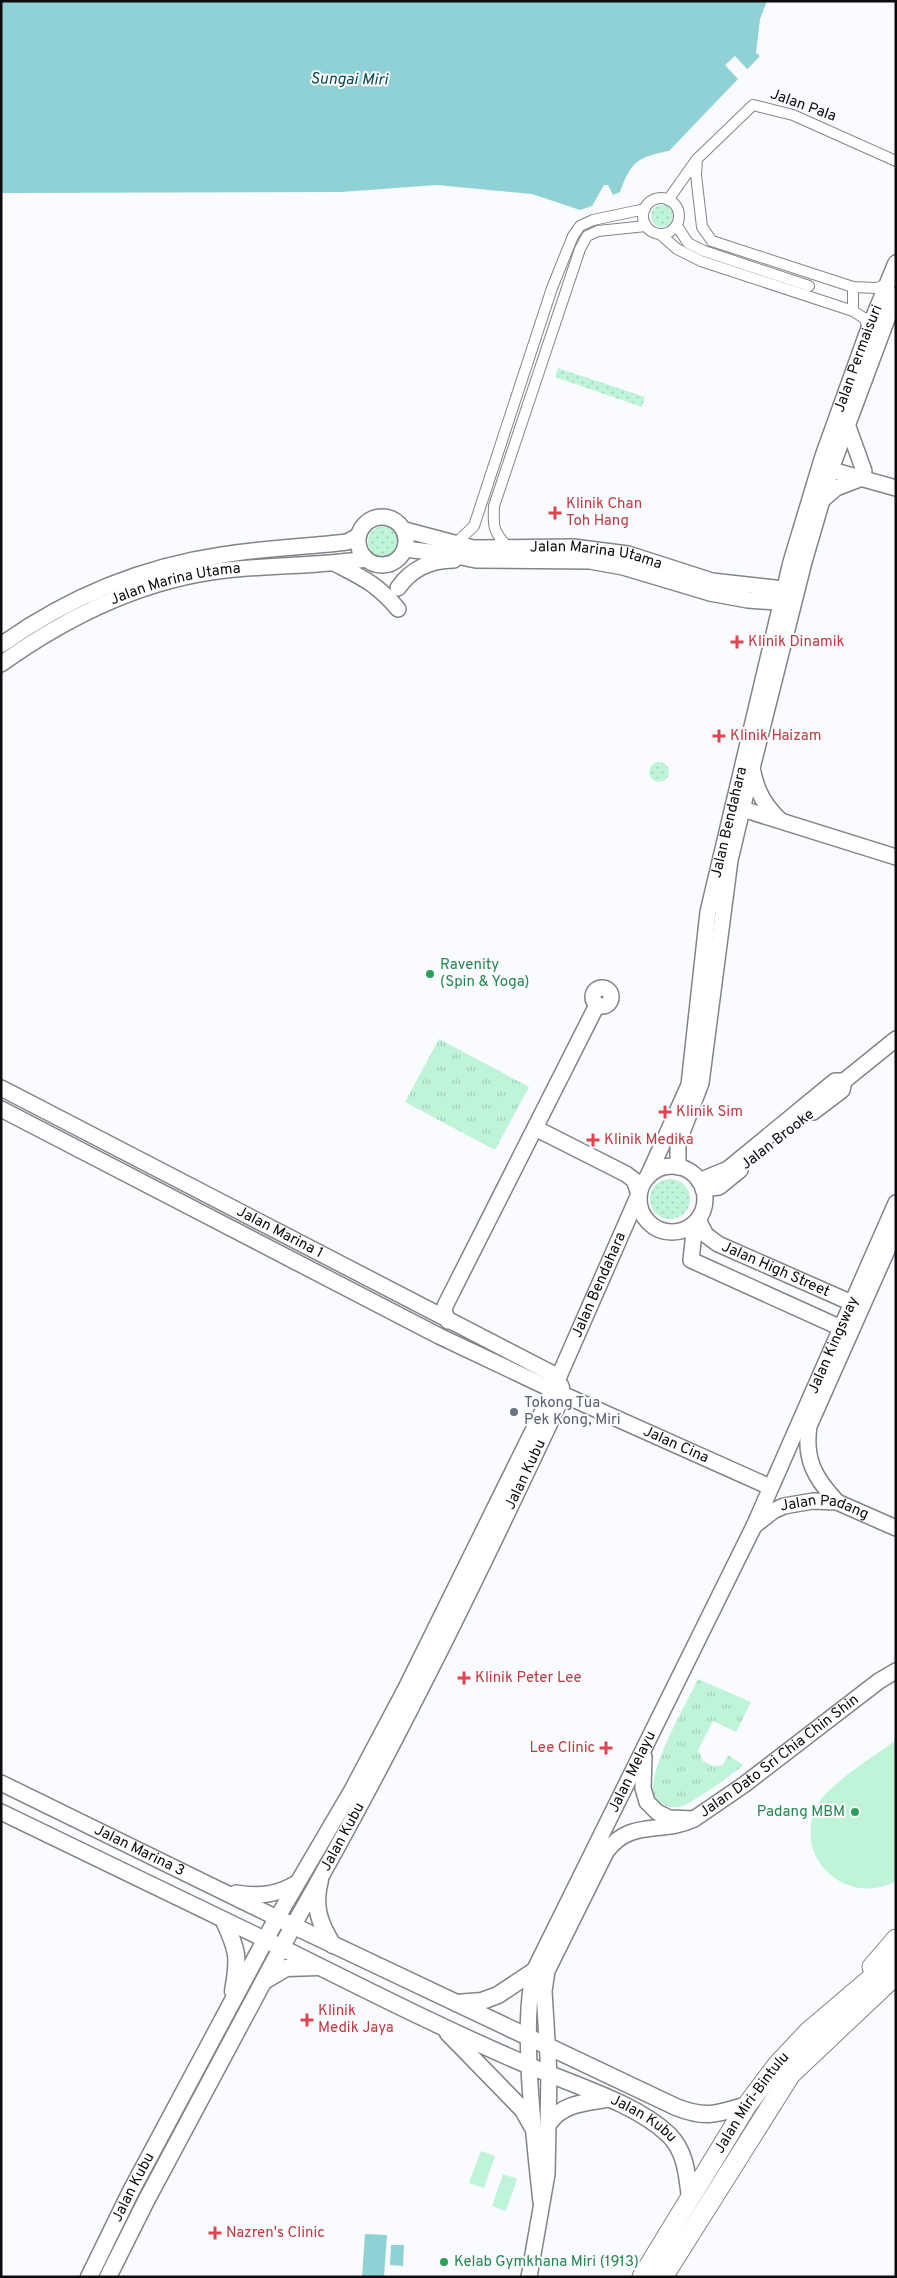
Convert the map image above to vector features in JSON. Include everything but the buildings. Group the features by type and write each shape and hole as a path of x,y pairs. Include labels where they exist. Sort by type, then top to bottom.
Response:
{"highway":[{"path":"852,1993 896,1939"},
{"name":"Jalan Miri-Bintulu","path":"662,2267 690,2198 747,2105 777,2065 808,2032 896,1957"},
{"name":"Jalan Miri-Bintulu","path":"642,2277 662,2267 791,2074 896,1975"}],"main road":[{"path":"320,1880 315,1896 317,1911 326,1934 333,1945"},
{"name":"Jalan Kubu","path":"89,2277 131,2191 278,1918 454,2003 694,2114 709,2115 747,2105"},
{"path":"224,1920 236,1947 238,1958 232,2003"},
{"name":"Jalan Kubu","path":"108,2277 146,2200 293,1926"},
{"name":"Jalan Kubu","path":"266,1940 438,2023 655,2122 671,2137 683,2154 690,2198"},
{"path":"262,1983 273,1974 286,1968 301,1966 323,1968"},
{"path":"454,2003 482,2001 498,1995 534,1971"},
{"path":"438,2023 523,2110 532,2126"},
{"path":"549,2123 554,2116 566,2107 607,2099"}],"street":[{"name":"Jalan Pala","path":"668,200 697,159 753,105 793,115 896,161"},
{"path":"697,159 697,184 702,228 712,241 853,287 891,289"},
{"path":"456,544 474,526 552,288 573,236 580,226 594,220 645,208 658,199 674,203 680,214 677,226 673,231 661,235 655,234 646,226 643,214 645,208"},
{"path":"508,547 497,536 493,525 494,506 580,249 587,236 598,231 646,226"},
{"path":"677,226 688,243 702,256"},
{"path":"661,235 677,249 808,291 853,311 864,318 869,328"},
{"name":"Jalan Permaisuri","path":"827,463 847,424 891,289 896,263"},
{"path":"808,291 812,275"},
{"path":"853,287 853,311"},
{"name":"Jalan Permaisuri","path":"827,463 869,328 891,289"},
{"path":"847,424 863,474"},
{"path":"827,463 863,474 896,488"},
{"name":"Jalan Bendahara","path":"678,1167 678,1143 701,1083 723,905 734,843 737,807 752,768 790,596 821,501 827,463"},
{"name":"Jalan Bendahara","path":"648,1176 689,1085 692,1074 708,912 737,807 774,629 790,596 790,562 827,463"},
{"path":"821,501 836,488 863,474 896,479"},
{"path":"371,562 393,563 405,550 407,536 405,530 394,519 379,516 365,523 358,536 358,544 394,595"},
{"name":"Jalan Marina Utama","path":"405,530 473,548 607,545 628,554 749,592"},
{"name":"Jalan Marina Utama","path":"1,646 45,616 88,593 144,572 223,554 347,542 358,536"},
{"name":"Jalan Marina Utama","path":"405,550 446,554 476,560 508,562 590,561 623,567 694,590 749,592"},
{"path":"394,595 415,569 446,560 476,560"},
{"name":"Jalan Marina Utama","path":"1,664 58,626 94,608 148,587 193,575 225,570 371,562"},
{"path":"749,592 790,562"},
{"path":"393,563 394,595"},
{"path":"336,564 366,578 394,595"},
{"path":"749,592 790,596"},
{"path":"749,592 774,629"},
{"path":"752,768 756,789 769,810 780,821"},
{"path":"737,807 896,857"},
{"path":"734,843 744,830 753,824 780,821"},
{"path":"448,1321 444,1311 445,1306 597,1005"},
{"name":"Jalan Brooke","path":"701,1185 719,1187 842,1090 844,1081 896,1038"},
{"name":"Jalan Marina 1","path":"1,1088 448,1321 558,1388"},
{"name":"Jalan Marina 1","path":"1,1109 439,1336 558,1388"},
{"path":"535,1128 626,1174 634,1180 639,1194 642,1214 646,1220 660,1230 676,1232 696,1222 704,1205 701,1185 694,1174 678,1167 656,1170 648,1176 639,1194"},
{"name":"Jalan Bendahara","path":"558,1388 639,1194"},
{"name":"Jalan Kingsway","path":"837,1502 824,1488 813,1471 807,1450 808,1426 896,1203"},
{"name":"Jalan High Street","path":"696,1222 691,1260 846,1330"},
{"name":"Jalan High Street","path":"696,1222 706,1235 718,1244 857,1305"},
{"name":"Jalan Kingsway","path":"857,1305 896,1230"},
{"name":"Jalan Kingsway","path":"770,1486 846,1330"},
{"name":"Jalan Cina","path":"558,1388 770,1486"},
{"name":"Jalan Kubu","path":"293,1926 366,1796 418,1694 558,1388"},
{"name":"Jalan Kubu","path":"278,1918 352,1790 406,1688 558,1388"},
{"name":"Jalan Melayu","path":"541,2202 532,2126 528,2037 530,1990 534,1971 567,1900 754,1526 770,1486"},
{"name":"Jalan Padang","path":"754,1526 773,1511 784,1506 813,1501 837,1502 896,1528"},
{"name":"Jalan Dato Sri Chia Chin Shin","path":"879,1680 896,1660"},
{"name":"Jalan Dato Sri Chia Chin Shin","path":"646,1744 642,1772 643,1788 647,1802 657,1812 669,1818 694,1818 745,1784 879,1680 896,1671"},
{"name":"Jalan Marina 3","path":"1,1782 217,1890 278,1918"},
{"name":"Jalan Marina 3","path":"1,1812 266,1940"},
{"name":"Jalan Melayu","path":"541,2202 547,2174 549,2123 549,2074 544,1991 547,1971 606,1852 614,1841 625,1833 647,1827 683,1824 694,1818"},
{"path":"217,1890 246,1895 271,1895 299,1882"},
{"path":"530,2277 541,2202"}],"green space":[{"path":"662,205 670,208 673,216 670,224 662,227 654,224 651,216 654,208"},
{"path":"558,368 645,397 642,407 555,377"},
{"path":"384,526 390,527 395,531 399,536 399,548 395,553 390,557 384,558 378,557 373,553 369,548 368,542 369,536 373,531 378,527"},
{"path":"659,762 666,765 669,772 666,779 659,782 652,779 649,772 652,765"},
{"path":"439,1039 529,1087 495,1150 405,1102"},
{"path":"674,1179 681,1182 687,1188 690,1199 689,1207 681,1216 674,1219 666,1219 659,1216 651,1207 650,1195 653,1188 662,1180"},
{"path":"698,1679 751,1702 736,1732 713,1721 698,1750 703,1761 713,1766 723,1765 728,1755 743,1765 688,1804 677,1807 667,1806 658,1800 653,1792 655,1774 671,1732"},
{"name":"Padang MBM","path":"896,1740 896,1881 877,1888 859,1888 843,1883 828,1873 818,1859 811,1843 811,1825 817,1806 831,1789"},
{"path":"481,2151 495,2156 484,2188 469,2183"},
{"path":"503,2174 517,2179 506,2211 492,2206"}],"water":[{"name":"Sungai Miri","path":"1,1 767,1 760,19 756,53 760,56 669,151 649,156 637,162 628,174 620,192 613,195 608,185 604,185 592,206 580,210 532,194 437,185 341,192 1,193"},
{"path":"365,2234 387,2235 384,2277 362,2277"},
{"path":"391,2245 404,2245 403,2266 390,2265"}],"pier":[{"path":"735,56 748,70 738,79 725,65"}],"place":[{"name":"Klinik Chan Toh Hang","path":"555,513"},
{"name":"Klinik Dinamik","path":"737,642"},
{"name":"Klinik Haizam","path":"719,736"},
{"name":"Ravenity (Spin & Yoga)","path":"430,974"},
{"name":"Klinik Sim","path":"665,1112"},
{"name":"Klinik Medika","path":"593,1140"},
{"name":"Tokong Tua Pek Kong, Miri","path":"514,1412"},
{"name":"Klinik Peter Lee","path":"464,1678"},
{"name":"Lee Clinic","path":"606,1748"},
{"name":"Padang MBM","path":"855,1812"},
{"name":"Klinik Medik Jaya","path":"307,2020"},
{"name":"Nazren's Clinic","path":"215,2233"},
{"name":"Kelab Gymkhana Miri (1913)","path":"444,2262"}]}
